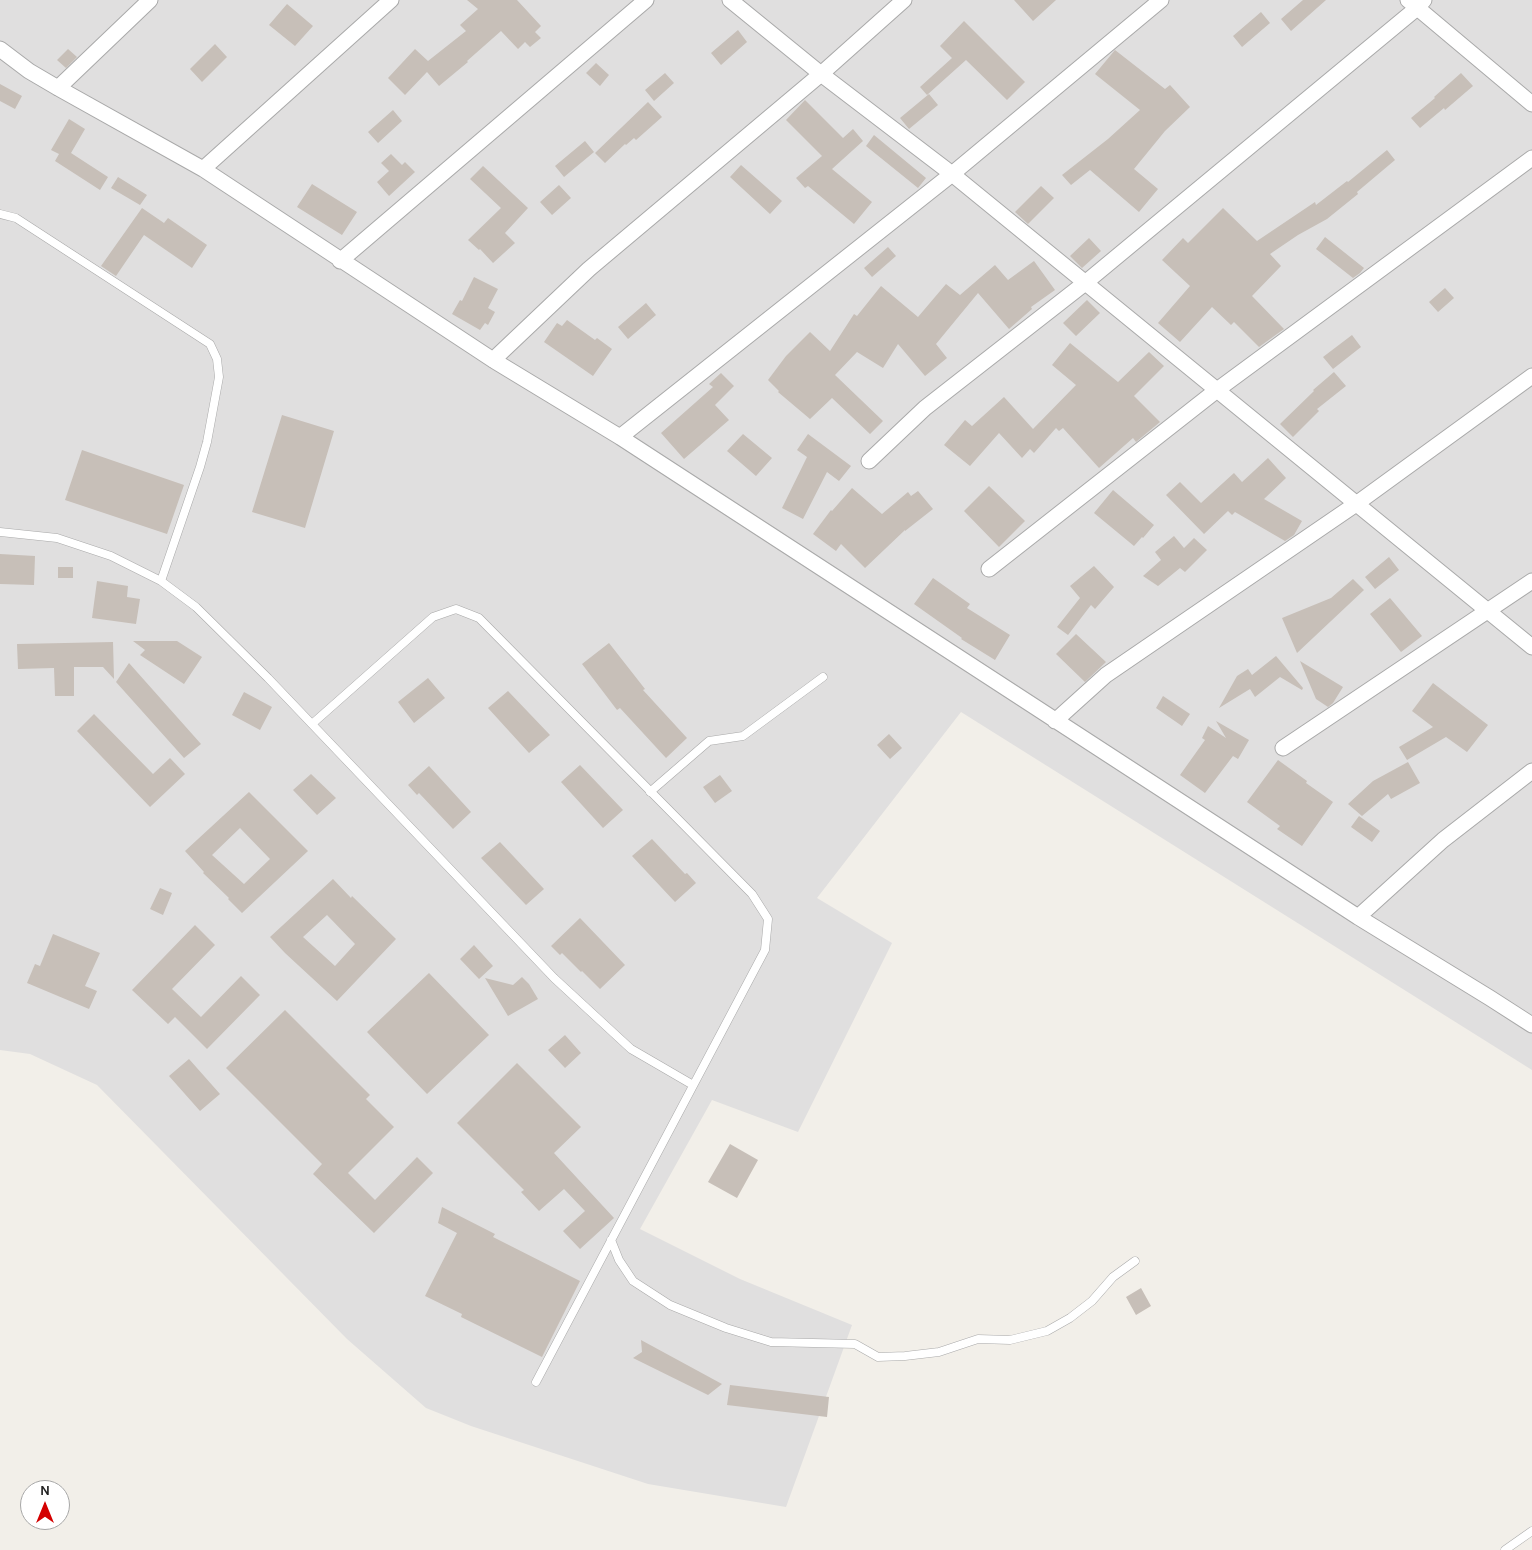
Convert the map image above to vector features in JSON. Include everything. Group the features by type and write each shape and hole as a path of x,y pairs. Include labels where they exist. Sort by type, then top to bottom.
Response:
{"street":[{"path":"58,88 150,0"},
{"path":"202,169 391,0"},
{"path":"340,261 646,0"},
{"path":"730,0 820,74 952,174 1532,647"},
{"path":"494,360 589,270 820,74 904,0"},
{"path":"620,437 952,174 1161,0"},
{"path":"869,461 925,408 1085,283 1416,3 1532,104"},
{"path":"0,50 58,88 202,169 494,360 620,437 1358,918 1490,998 1532,1026"},
{"path":"989,569 1217,390 1532,158"},
{"path":"1055,720 1106,674 1356,504 1532,376"},
{"path":"1283,748 1532,581"},
{"path":"1358,918 1442,840 1532,771"}],"lane":[{"path":"0,214 16,218 210,344 217,358 219,377 207,442 200,468 161,581"},
{"path":"0,532 57,538 111,556 161,581 196,607 312,724 554,978 631,1049 693,1085"},
{"path":"312,724 433,617 456,609 479,618 752,894 768,920 765,950 536,1382"},
{"path":"650,792 709,741 743,736 823,677"},
{"path":"611,1240 619,1260 633,1281 670,1305 726,1328 771,1342 855,1344 878,1357 940,1352 978,1339 1010,1340 1047,1331 1070,1318 1092,1301 1113,1277 1135,1261"},
{"path":"1505,1550 1532,1531"}],"shaded area":[{"path":"0,0 1532,0 1532,1070 961,712 817,898 892,943 798,1132 712,1100 640,1229 740,1279 852,1325 786,1507 648,1484 471,1426 426,1408 347,1339 97,1085 30,1054 0,1050"}],"building":[{"path":"467,0 517,0 541,26 535,32 541,38 530,47 525,42 518,49 501,31 439,86 427,72 405,95 388,78 415,49 428,61 466,31 460,25 478,9"},
{"path":"1014,0 1056,0 1033,21"},
{"path":"1303,0 1326,0 1291,31 1281,19"},
{"path":"287,4 313,26 295,46 269,25"},
{"path":"1261,12 1270,23 1242,47 1233,36"},
{"path":"964,21 1025,82 1007,100 966,60 927,95 920,87 952,58 940,46"},
{"path":"738,30 747,42 721,65 711,53"},
{"path":"215,44 227,57 202,82 190,69"},
{"path":"68,49 77,57 66,68 57,60"},
{"path":"1115,50 1165,89 1170,85 1190,107 1165,131 1134,169 1158,189 1139,212 1090,170 1071,185 1062,175 1108,139 1140,110 1095,74"},
{"path":"596,63 609,75 600,86 586,73"},
{"path":"665,73 674,83 654,101 645,90"},
{"path":"1461,73 1473,86 1420,128 1411,118"},
{"path":"0,84 22,96 15,109 0,101"},
{"path":"929,94 938,105 909,129 900,118"},
{"path":"805,100 843,138 853,129 863,141 832,169 872,202 854,224 808,186 805,188 796,178 822,156 786,120"},
{"path":"648,102 662,117 636,140 634,138 625,144 605,163 595,153"},
{"path":"393,110 402,121 378,143 368,132"},
{"path":"69,119 85,129 71,153 108,177 100,190 55,161 59,154 51,150"},
{"path":"874,135 926,178 918,188 866,146"},
{"path":"585,141 594,152 564,177 555,166"},
{"path":"1387,150 1395,160 1357,192 1358,194 1327,219 1298,235 1270,254 1281,266 1252,296 1284,329 1259,347 1234,322 1231,325 1212,307 1180,342 1158,323 1190,286 1162,260 1183,238 1188,243 1223,208 1257,241 1315,202 1316,205"},
{"path":"391,154 402,165 405,162 415,172 389,196 377,182 389,171 381,163"},
{"path":"741,165 782,201 770,214 730,177"},
{"path":"483,166 528,208 505,233 515,243 493,263 480,249 468,240 501,208 470,179"},
{"path":"118,177 147,195 140,205 111,188"},
{"path":"312,184 357,212 342,235 297,207"},
{"path":"559,185 571,198 552,215 540,202"},
{"path":"1041,186 1054,198 1028,224 1015,212"},
{"path":"142,208 164,223 168,218 207,245 192,268 144,235 116,276 101,266"},
{"path":"1325,237 1364,268 1360,273 1353,278 1316,249"},
{"path":"1089,238 1101,251 1082,268 1070,256"},
{"path":"888,247 896,256 872,277 864,268"},
{"path":"1034,261 1055,290 1031,307 1032,309 1009,329 978,293 936,344 947,358 925,376 898,344 883,368 857,352 835,375 883,421 870,434 832,398 810,419 778,392 768,380 786,356 810,332 830,351 854,314 857,316 881,286 918,317 946,284 960,295 995,265 1008,280"},
{"path":"474,277 498,289 488,308 495,312 488,325 485,323 480,330 452,314 460,300 462,301"},
{"path":"1445,288 1454,298 1438,312 1429,302"},
{"path":"1087,300 1100,313 1076,336 1063,323"},
{"path":"646,303 656,315 628,339 618,327"},
{"path":"567,320 595,340 597,338 612,349 593,376 544,342 557,323 562,326"},
{"path":"1352,335 1361,347 1333,369 1323,357"},
{"path":"1070,343 1118,382 1149,352 1164,366 1134,396 1160,422 1136,442 1133,438 1099,468 1063,428 1059,431 1056,428 1034,453 1030,449 1022,458 999,433 970,466 944,445 965,420 972,426 1004,397 1033,429 1076,385 1052,365"},
{"path":"1334,372 1346,386 1317,409 1319,411 1293,437 1280,424 1313,390"},
{"path":"721,373 734,386 715,405 729,420 684,459 661,433 713,387 709,384"},
{"path":"282,415 334,431 305,528 252,512"},
{"path":"743,434 772,458 756,476 727,451"},
{"path":"808,434 851,466 839,481 827,472 803,519 782,508 807,457 797,450"},
{"path":"82,450 184,485 167,534 65,500"},
{"path":"1268,458 1286,478 1264,499 1302,521 1294,535 1285,541 1235,512 1232,515 1228,511 1204,534 1166,495 1180,482 1201,503 1234,473 1242,482"},
{"path":"989,486 1025,521 999,547 964,511"},
{"path":"852,488 882,514 908,492 911,496 918,491 933,509 905,530 865,568 841,544 836,551 813,534 831,510"},
{"path":"1113,490 1154,525 1134,546 1094,513"},
{"path":"1174,536 1184,548 1194,538 1207,550 1185,572 1180,568 1158,586 1143,576 1161,560 1155,552"},
{"path":"0,554 35,556 34,585 0,584"},
{"path":"1389,557 1399,570 1375,589 1365,577"},
{"path":"1094,566 1114,587 1095,609 1091,605 1068,635 1057,627 1080,598 1070,586"},
{"path":"58,567 73,567 73,578 58,578"},
{"path":"933,578 970,604 967,608 1010,635 995,660 961,639 914,604"},
{"path":"1353,579 1364,590 1297,653 1282,618 1331,598"},
{"path":"97,581 128,586 127,597 140,599 136,624 92,618"},
{"path":"1390,598 1422,636 1401,652 1370,614"},
{"path":"1076,634 1106,662 1085,682 1056,654"},
{"path":"133,641 177,641 202,657 184,684 140,655 145,650"},
{"path":"113,642 114,679 103,667 74,667 74,696 55,696 54,668 18,669 17,644"},
{"path":"609,643 645,689 643,690 687,738 666,758 620,708 617,710 582,664"},
{"path":"1276,656 1303,688 1302,690 1280,677 1255,697 1250,689 1219,708 1237,676 1248,669 1252,675"},
{"path":"1300,661 1343,687 1333,703 1328,707 1316,699"},
{"path":"129,663 201,744 184,758 116,682"},
{"path":"428,678 445,698 414,723 398,702"},
{"path":"1433,683 1488,725 1467,752 1446,737 1407,760 1399,747 1433,727 1412,711"},
{"path":"508,691 550,735 529,753 488,708"},
{"path":"244,692 272,707 260,730 232,715"},
{"path":"1163,696 1190,714 1182,726 1156,708"},
{"path":"94,714 153,774 170,758 185,774 150,807 77,731"},
{"path":"1216,721 1249,740 1238,759 1233,756 1205,793 1180,775 1205,740 1202,738 1208,726 1226,738"},
{"path":"889,734 902,748 890,759 877,745"},
{"path":"1278,760 1333,802 1302,846 1277,829 1280,826 1247,802"},
{"path":"1408,762 1420,783 1391,799 1388,794 1362,816 1348,804 1373,781"},
{"path":"580,765 623,810 603,828 561,782"},
{"path":"429,766 471,812 453,829 419,793 417,795 408,785"},
{"path":"311,774 336,798 317,815 293,790"},
{"path":"720,775 732,791 715,803 703,787"},
{"path":"249,792 308,851 242,913 203,873 185,851","holes":["240,828 270,859 244,884 212,855"]},
{"path":"1359,816 1380,831 1372,842 1351,827"},
{"path":"652,839 696,883 675,902 632,856"},
{"path":"500,842 544,889 526,905 481,858"},
{"path":"333,879 396,939 337,1001 270,937","holes":["327,915 355,944 335,966 303,937"]},
{"path":"160,888 172,893 163,915 150,909"},
{"path":"580,918 625,965 600,989 562,953 560,955 551,946"},
{"path":"195,925 215,945 172,989 201,1017 241,976 260,995 207,1049 175,1017 168,1024 132,990"},
{"path":"53,934 100,953 85,986 97,991 89,1009 27,983 35,964 40,966"},
{"path":"474,945 493,966 479,979 460,959"},
{"path":"429,973 489,1035 427,1094 367,1032"},
{"path":"522,977 529,984 538,999 508,1016 485,978 513,985"},
{"path":"285,1010 370,1095 366,1099 394,1127 348,1173 375,1200 417,1157 433,1173 374,1233 313,1174 322,1164 226,1068"},
{"path":"565,1035 581,1053 565,1068 548,1050"},
{"path":"189,1059 220,1094 200,1111 169,1076"},
{"path":"517,1063 581,1127 554,1153 614,1218 580,1249 563,1231 585,1211 564,1189 539,1211 521,1192 524,1190 457,1123"},
{"path":"730,1144 758,1160 737,1198 708,1182"},
{"path":"442,1207 495,1234 493,1237 580,1281 542,1357 461,1317 462,1314 425,1296 457,1233 438,1223"},
{"path":"1141,1288 1151,1306 1136,1315 1126,1297"},
{"path":"641,1340 722,1384 708,1395 633,1358 642,1352"},
{"path":"730,1385 829,1397 827,1417 727,1405"}]}
